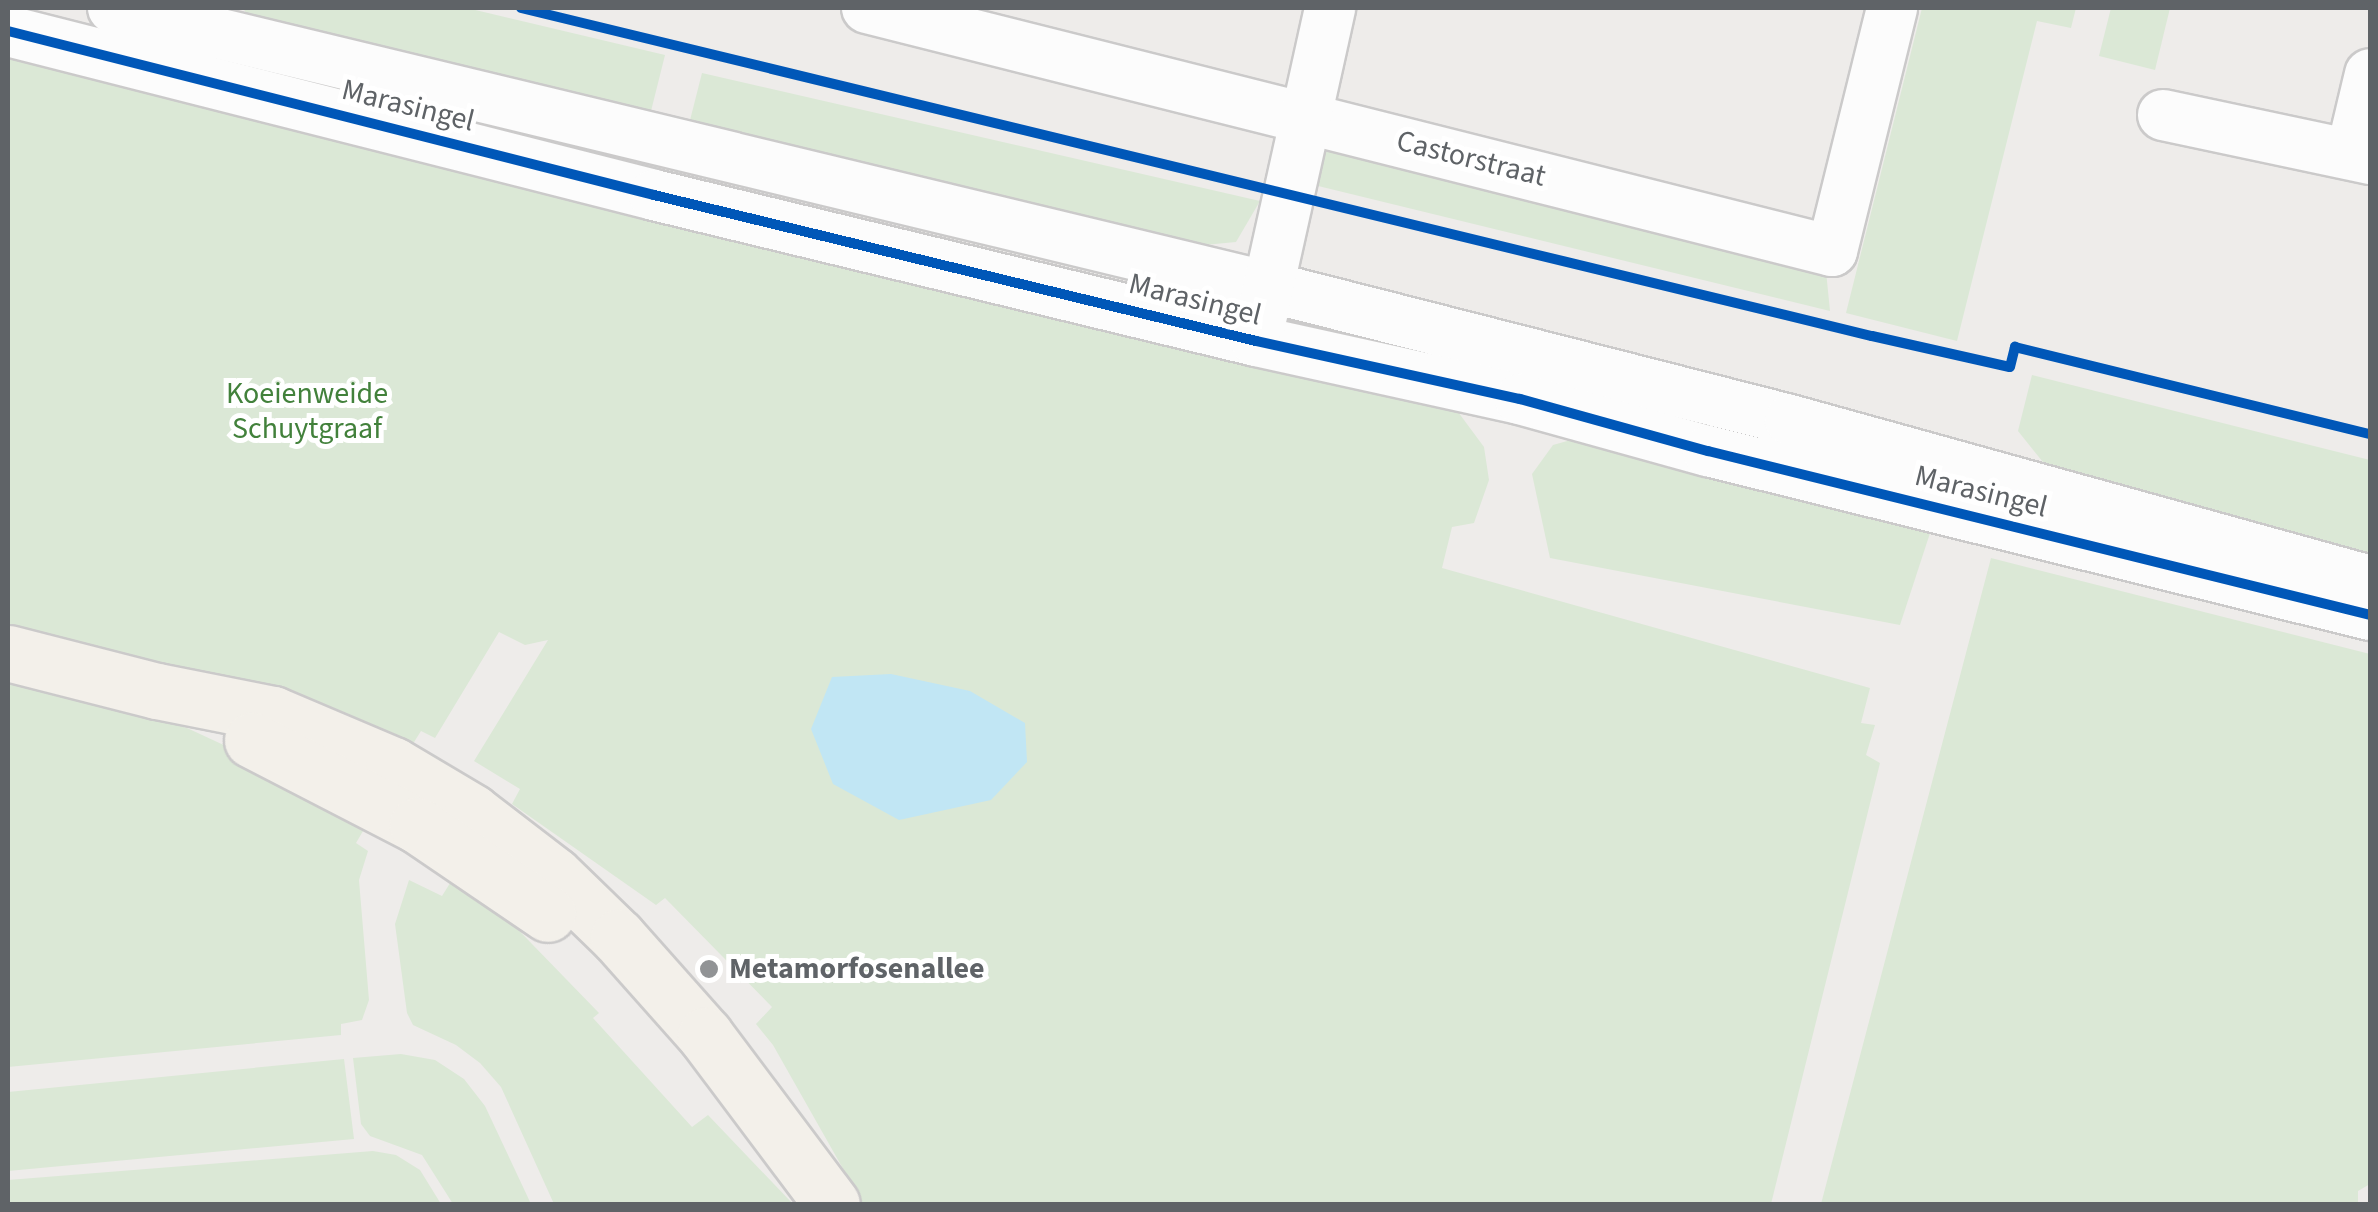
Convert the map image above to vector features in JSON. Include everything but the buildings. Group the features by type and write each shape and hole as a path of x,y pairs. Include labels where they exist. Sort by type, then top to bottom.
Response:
{"main road":[{"path":"8,653 157,692 416,825 534,904 704,1034 832,1204"}],"street":[{"name":"Marasingel","path":"112,8 189,17 1269,287 1790,420 2370,581"},
{"name":"Castorstraat","path":"867,8 1832,251 1892,8"},
{"path":"1256,341 1330,8"},
{"path":"177,75 189,17"},
{"name":"Marasingel","path":"8,32 1256,341 1520,399 1778,468 2370,616"},
{"path":"2163,115 2360,157 2370,74"}],"green space":[{"path":"243,8 467,8 665,55 647,127 255,28"},
{"path":"1922,8 2076,8 2071,28 2037,21 1957,341 1846,313"},
{"path":"2111,8 2170,8 2155,70 2099,56"},
{"name":"Koeienweide Schuytgraaf","path":"8,44 1447,397 1484,447 1489,480 1474,523 1452,527 1442,568 1870,688 1861,723 1875,725 1866,755 1880,763 1771,1204 863,1204 773,1045 756,1024 772,1007 665,898 656,905 512,804 520,789 474,761 548,640 525,645 499,632 435,738 421,731 404,758 235,687 8,625"},
{"path":"702,73 1260,201 1236,242 1162,249 687,132"},
{"path":"1341,141 1825,261 1830,311 1310,184 1320,157"},
{"path":"2032,375 2370,460 2370,559 2051,472 2018,431"},
{"path":"1592,434 1932,527 1900,625 1550,558 1532,474 1553,445"},
{"path":"1991,558 2370,654 2370,1184 2358,1191 2358,1204 1821,1204"},
{"path":"8,678 187,728 373,814 356,843 368,851 359,880 369,1000 362,1020 341,1024 341,1035 8,1067"},
{"path":"409,880 442,896 452,880 500,911 599,1013 593,1018 692,1127 708,1115 793,1204 554,1204 501,1087 480,1063 456,1045 413,1025 407,1013 395,924"},
{"path":"401,1054 435,1060 464,1079 485,1106 531,1204 453,1204 422,1155 370,1136 361,1124 353,1058"},
{"path":"344,1059 354,1139 8,1171 8,1092"},
{"path":"373,1151 396,1155 420,1170 441,1204 8,1204 8,1180"}],"water":[{"path":"891,674 970,691 1025,723 1027,762 991,800 899,820 833,784 811,729 832,677"}],"cycle path":[{"path":"521,8 1872,336 2010,367 2015,347 2370,434"},
{"path":"8,31 654,195 1256,341 1520,399 1708,451 2370,615"}],"place":[{"name":"Metamorfosenallee","path":"709,969"}]}
